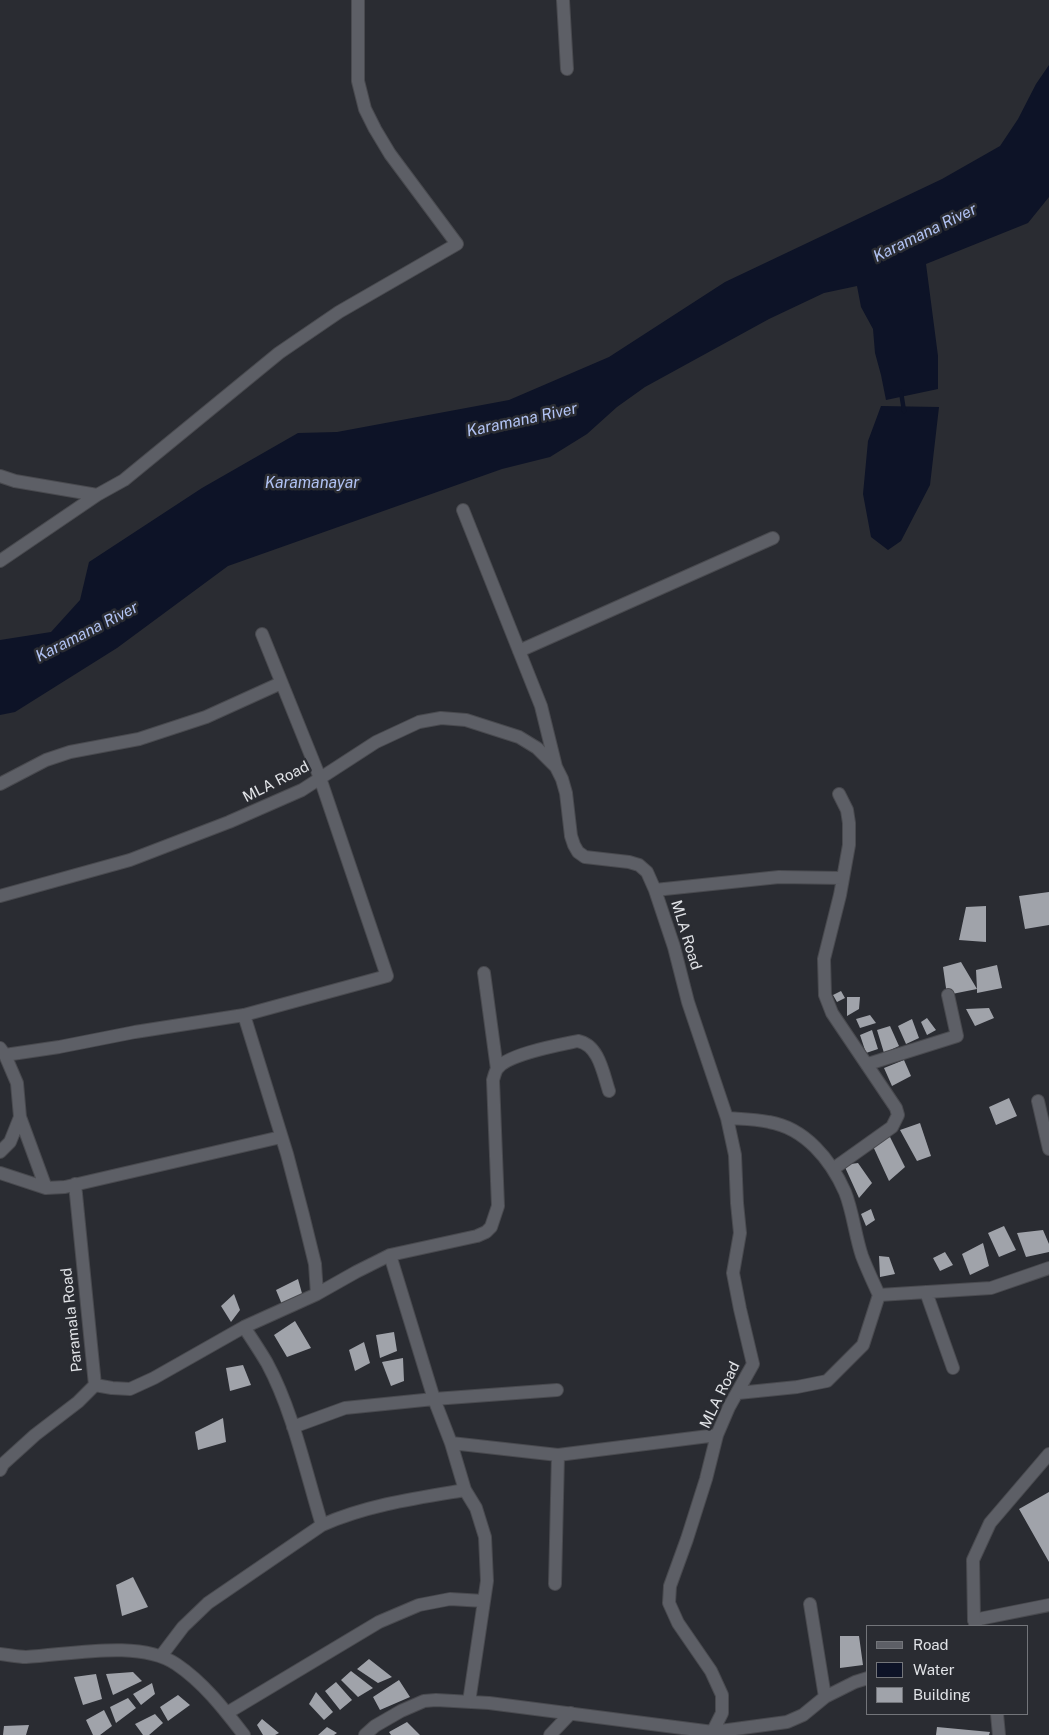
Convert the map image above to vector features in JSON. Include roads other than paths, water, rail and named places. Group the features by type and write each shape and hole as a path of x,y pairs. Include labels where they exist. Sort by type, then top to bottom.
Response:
{"street":[{"path":"0,560 97,494 124,480 279,353 340,312 457,244 390,154 365,108 358,81 358,0"},
{"path":"563,0 567,69"},
{"path":"0,476 15,481 97,494"},
{"path":"463,510 541,706 556,767"},
{"path":"519,651 773,538"},
{"path":"46,1188 20,1117 17,1083 2,1051 59,1047 135,1032 244,1015 386,976 320,778 262,634"},
{"path":"0,784 54,757 70,752 139,739 206,717 282,683"},
{"name":"MLA Road","path":"0,896 130,860 229,822 302,790 376,742 419,722 442,718 466,720 519,737 538,748 556,767 566,793 571,836 578,852 585,857 629,862 639,865 647,872 655,890 674,948 688,1002 727,1118 734,1155 740,1233 733,1273 754,1364 729,1407 717,1435 706,1479 670,1586 669,1604 678,1623 711,1671 722,1695 722,1713 712,1733"},
{"path":"833,1169 892,1127 898,1114 868,1064 832,1013 825,995 824,959 840,895 842,878 847,866 849,823 847,810 839,794"},
{"path":"655,890 779,877 842,878"},
{"path":"95,1385 130,1389 154,1378 244,1327 317,1294 390,1255 477,1236 486,1232 491,1226 498,1206 493,1080 497,1069 484,973"},
{"path":"868,1064 958,1036 948,995"},
{"path":"244,1015 281,1137 315,1264 317,1294"},
{"path":"497,1069 505,1062 522,1054 578,1041 584,1042 597,1055 609,1091"},
{"path":"1038,1101 1049,1149"},
{"path":"0,1152 10,1142 20,1117"},
{"path":"727,1118 771,1122 788,1128 806,1139 827,1160 845,1194 862,1256 879,1294 863,1345 827,1381 797,1387 738,1393"},
{"path":"0,1173 46,1188 75,1184 281,1137"},
{"name":"Paramala Road","path":"1,1465 35,1435 78,1402 95,1385 75,1184"},
{"path":"390,1255 434,1399 451,1443 465,1490 476,1508 485,1537 487,1581 469,1702"},
{"path":"879,1294 991,1288 1049,1268"},
{"path":"926,1292 954,1368"},
{"path":"244,1327 268,1364 293,1427 322,1525"},
{"path":"293,1427 345,1408 557,1390"},
{"path":"451,1443 558,1455 717,1435"},
{"path":"1049,1454 990,1523 973,1560 975,1623 1049,1605"},
{"path":"555,1584 558,1455"},
{"path":"160,1656 183,1627 208,1603 322,1525 382,1505 465,1490"},
{"path":"227,1713 378,1622 419,1605 450,1598 484,1601"},
{"path":"810,1604 825,1697"},
{"path":"0,1654 24,1657 126,1650 160,1656 176,1664 216,1698 244,1735"},
{"path":"365,1735 375,1726 401,1711 424,1701 436,1700 571,1712 712,1733 786,1722 803,1715 825,1697 866,1679"},
{"path":"550,1735 571,1712"},
{"path":"997,1715 1000,1735"}],"water":[{"name":"Karamanayar","path":"1049,65 1049,197 1028,223 926,264 938,356 938,389 886,400 875,353 873,329 861,307 857,286 824,293 769,319 645,387 617,407 587,434 550,457 502,469 228,566 117,648 15,712 0,715 0,640 51,632 80,600 89,562 202,488 298,433 337,432 509,400 609,357 725,282 942,179 1000,146"},
{"path":"881,406 939,407 930,485 901,541 888,550 871,537 863,494 868,441"}],"waterway":[{"path":"901,392 904,411"}],"water label":[{"name":"Karamana River","path":"925,233"},
{"name":"Karamana River","path":"522,420"},
{"name":"Karamana River","path":"87,632"}]}
